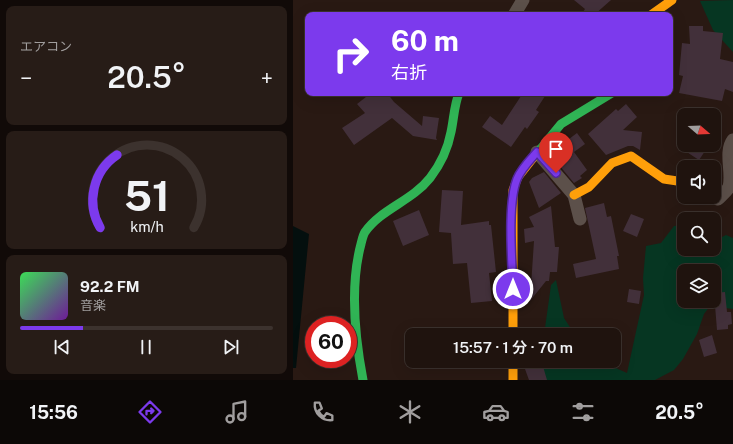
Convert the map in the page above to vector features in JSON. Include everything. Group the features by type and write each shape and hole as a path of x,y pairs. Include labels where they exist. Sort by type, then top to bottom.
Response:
{"street":[{"path":"516,12 523,0"},
{"path":"655,12 672,0"},
{"path":"363,380 359,359 356,327 356,263 364,233 380,216 417,193 430,178 444,155 451,134 455,104 458,96"},
{"path":"513,328 513,190 518,177 561,124 606,96"},
{"path":"721,197 729,188 732,173 729,159 733,140"},
{"path":"537,152 574,195 580,219"},
{"path":"574,195 589,187 612,163 631,156 665,179 677,181"},
{"path":"513,368 513,380"}],"green space":[{"path":"733,0 733,52 713,30 700,1"},
{"path":"674,226 677,226 677,256 721,256 721,238 726,235 733,238 733,309 721,307 721,264 677,264 677,308 708,308 704,314 697,334 683,359 674,370 655,380 545,380 543,368 616,368 627,373 644,295 643,278 646,246 661,243"},
{"path":"556,280 564,318 570,328 545,328 551,285"}],"shaded area":[{"path":"293,226 309,234 296,368 293,368"}],"building":[{"path":"574,0 611,0 597,12 583,12 585,9"},
{"path":"689,26 703,26 703,31 723,33 720,59 733,62 733,92 725,89 722,101 679,93 683,76 679,75 682,43 690,44"},
{"path":"367,96 389,96 394,102 422,126 423,116 439,118 437,140 413,136 392,118 354,145 342,128 365,113 357,104"},
{"path":"521,96 545,96 536,110 539,112 527,129 525,127 511,147 482,127 490,116 502,125"},
{"path":"626,104 637,117 623,130 642,132 640,150 633,146 628,146 606,155 588,134 616,109 618,111"},
{"path":"577,133 585,144 574,152 587,170 580,176 582,178 574,183 556,159 562,155 557,148"},
{"path":"687,152 704,152 699,160"},
{"path":"544,172 561,193 539,208 529,182 532,178"},
{"path":"442,190 463,191 461,225 489,221 489,225 491,225 496,272 489,273 492,301 471,303 467,263 453,264 451,233 439,232"},
{"path":"604,203 607,217 611,216 619,256 617,256 619,269 576,278 573,264 596,259 585,208"},
{"path":"551,206 555,247 559,247 557,272 550,272 549,281 546,281 530,301 534,241 525,243 524,229 534,227 529,217"},
{"path":"419,210 429,235 403,246 393,221"},
{"path":"631,214 644,219 637,237 623,231"},
{"path":"629,289 641,291 639,304 627,302"},
{"path":"721,292 725,292 727,312 731,312 732,324 728,325 728,329 717,330 715,308 721,308"},
{"path":"712,335 717,353 704,357 699,340"},
{"path":"543,368 547,380 529,380 525,369"}],"traffic: fast":[{"path":"363,380 355,312 356,277 363,236 379,217 415,193 434,173 448,144 458,96"},
{"path":"533,158 561,124 607,96"}],"traffic: slow":[{"path":"655,12 672,0"},
{"path":"574,195 589,187 612,163 631,156 664,179 677,181"},
{"path":"513,328 513,190 518,177 533,158"},
{"path":"513,368 513,380"}],"route":[{"path":"513,289 513,190 518,177 537,152 556,173"}]}
